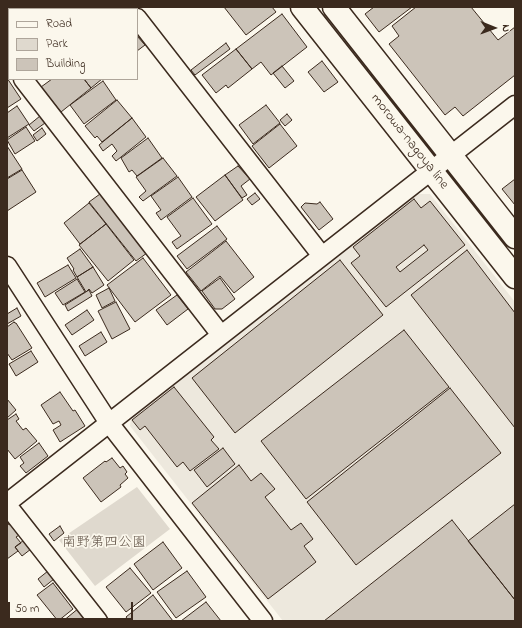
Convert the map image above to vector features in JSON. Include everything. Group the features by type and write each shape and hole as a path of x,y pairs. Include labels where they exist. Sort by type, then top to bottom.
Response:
{"main road":[{"name":"morowa-nagoya line","path":"302,7 515,277"},
{"name":"morowa-nagoya line","path":"334,7 515,237"}],"street":[{"path":"138,19 322,256"},
{"path":"24,80 221,335"},
{"path":"98,621 7,504 515,105"},
{"path":"7,266 109,423 263,621"}],"shaded area":[{"path":"416,194 430,194 515,302 515,621 283,621 130,426 131,419"}],"green space":[{"name":"南野第四公園","path":"137,487 170,529 95,586 59,540"}],"building":[{"path":"7,7 43,8 8,8 8,24"},
{"path":"93,7 94,8 69,8"},
{"path":"224,7 272,7 276,12 246,35"},
{"path":"374,7 412,7 379,32 365,14"},
{"path":"416,7 471,7 498,40 515,27 515,75 463,116 455,107 445,115 389,44 399,36 392,26"},
{"path":"282,14 307,47 271,75 261,62 252,69 236,49"},
{"path":"138,37 145,45 138,50"},
{"path":"226,43 230,49 195,75 191,70"},
{"path":"236,49 252,69 228,88 226,85 216,93 202,75"},
{"path":"322,61 338,82 324,92 308,72"},
{"path":"282,66 294,81 285,88 273,73"},
{"path":"7,78 21,99 7,108"},
{"path":"51,80 85,80 91,88 61,112 41,87"},
{"path":"85,80 101,80 91,88"},
{"path":"103,81 116,100 84,124 70,105"},
{"path":"117,100 132,118 102,142 97,136 95,138 85,126"},
{"path":"266,105 280,123 253,144 239,125"},
{"path":"17,106 29,124 7,138 7,113"},
{"path":"287,114 292,120 285,126 280,120"},
{"path":"40,116 45,123 34,131 29,125"},
{"path":"132,118 146,137 116,161 112,156 117,151 112,144 103,151 99,145"},
{"path":"280,124 297,146 269,168 252,146"},
{"path":"26,127 35,141 15,154 7,140"},
{"path":"42,128 46,134 37,141 33,135"},
{"path":"148,138 162,158 137,176 132,170 129,172 121,158"},
{"path":"7,146 22,169 7,178"},
{"path":"163,158 177,176 143,201 139,197 146,191 136,177"},
{"path":"238,166 250,179 241,186 247,195 242,198 225,175"},
{"path":"22,170 36,192 7,211 7,179"},
{"path":"225,175 243,200 215,221 196,197"},
{"path":"178,177 192,197 161,220 156,213 161,210 151,196"},
{"path":"515,179 515,205 502,189"},
{"path":"255,193 260,199 252,205 247,199"},
{"path":"100,194 147,253 136,261 89,202"},
{"path":"193,198 212,224 177,249 172,242 181,236 167,217"},
{"path":"414,199 421,208 430,201 465,245 386,307 351,263 360,256 353,247","holes":["424,245 428,250 400,272 396,267"]},
{"path":"320,202 333,219 319,230 301,207 305,203 317,204"},
{"path":"89,203 106,224 80,244 64,223"},
{"path":"106,224 134,260 108,281 79,245"},
{"path":"217,226 227,239 187,269 177,256"},
{"path":"226,241 254,277 234,293 220,276 201,291 186,272"},
{"path":"80,249 93,267 77,277 67,258"},
{"path":"467,250 515,313 515,428 411,295"},
{"path":"143,258 171,295 135,322 107,285"},
{"path":"340,260 383,315 235,433 192,378"},
{"path":"68,265 76,278 45,297 37,283"},
{"path":"93,267 104,285 92,293 89,289 86,292 77,277"},
{"path":"220,278 235,299 222,309 215,309 202,291"},
{"path":"77,279 85,292 63,305 55,293"},
{"path":"109,288 115,301 102,308 96,295"},
{"path":"89,290 92,296 68,311 65,305"},
{"path":"177,295 188,309 167,325 156,310"},
{"path":"116,302 130,329 112,339 98,311"},
{"path":"17,308 21,316 7,324 7,314"},
{"path":"87,310 94,320 72,335 65,325"},
{"path":"14,322 32,348 12,360 7,353 7,327"},
{"path":"404,330 449,387 306,499 261,441"},
{"path":"101,332 107,342 85,356 79,346"},
{"path":"31,351 38,362 16,376 9,364"},
{"path":"174,387 214,437 211,440 219,449 190,471 183,462 177,467 145,426 140,430 132,420"},
{"path":"450,388 501,453 356,565 307,502"},
{"path":"60,392 73,411 75,410 85,426 60,442 53,430 61,425 59,421 53,424 41,405"},
{"path":"7,399 16,410 7,418"},
{"path":"16,414 19,419 16,421 23,430 26,428 37,441 15,459 7,449 7,420"},
{"path":"39,443 48,456 26,473 20,466 24,463 20,457"},
{"path":"223,448 235,464 207,487 194,470"},
{"path":"112,458 120,468 123,466 127,472 125,474 128,478 120,485 121,487 101,502 83,478 105,461 106,462"},
{"path":"239,465 251,481 261,473 275,489 265,497 291,530 301,523 313,539 304,546 316,562 268,599 192,503"},
{"path":"515,504 515,600 468,541"},
{"path":"452,520 515,600 515,621 324,621"},
{"path":"7,521 9,525 12,523 21,534 16,537 21,543 15,547 18,551 7,559"},
{"path":"60,526 64,533 54,541 49,534"},
{"path":"24,540 31,549 22,556 15,547"},
{"path":"163,542 182,568 153,590 134,564"},
{"path":"130,568 151,593 126,612 106,587"},
{"path":"48,571 54,579 44,587 38,579"},
{"path":"187,571 206,597 176,618 157,592"},
{"path":"53,583 73,609 58,621 37,595"},
{"path":"153,595 173,621 129,621 126,617"},
{"path":"206,602 221,621 181,621"},
{"path":"79,608 89,621 63,621"}]}
